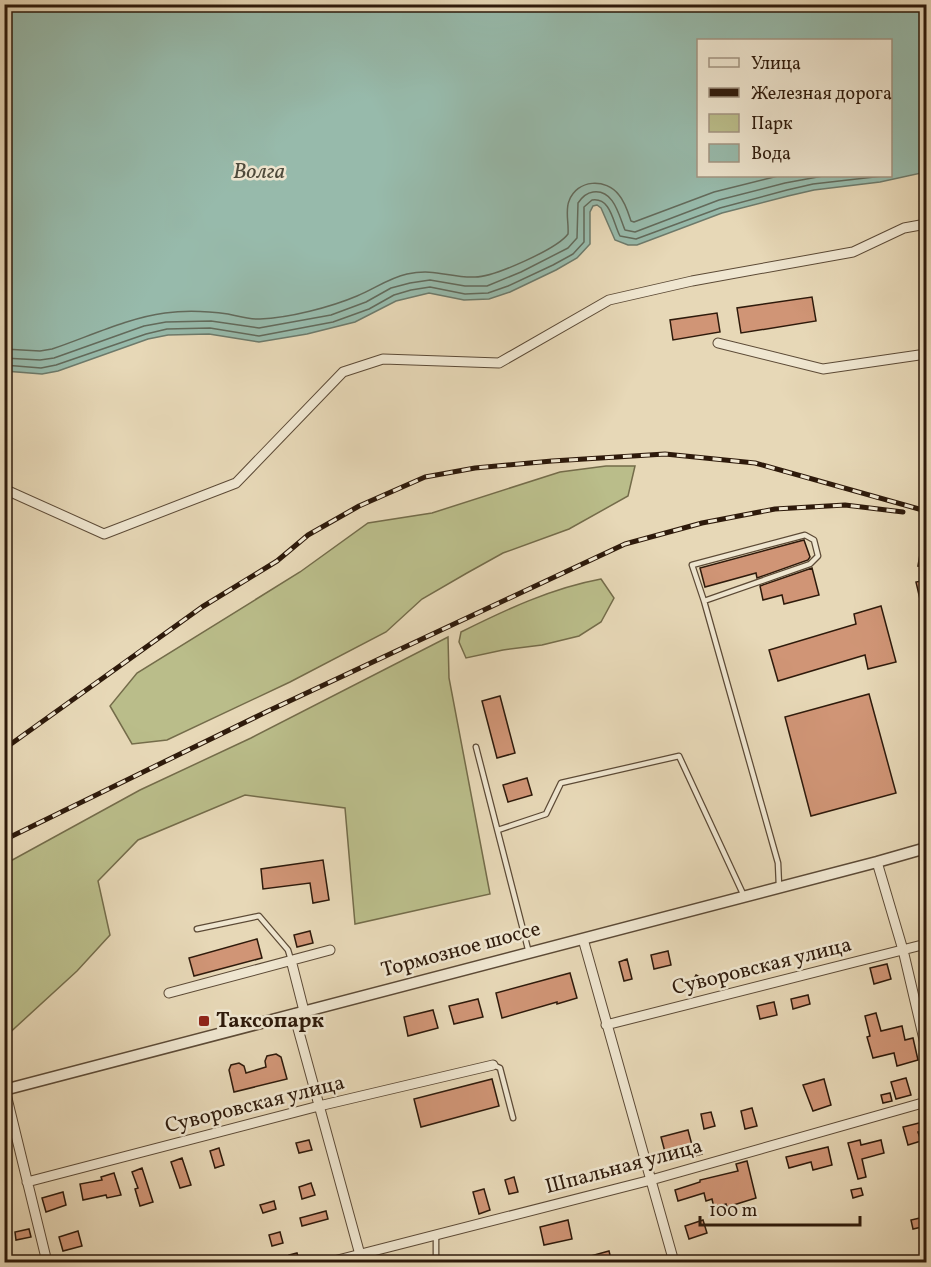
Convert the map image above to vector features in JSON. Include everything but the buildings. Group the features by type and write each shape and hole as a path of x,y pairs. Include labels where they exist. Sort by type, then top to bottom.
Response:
{"street":[{"path":"4,489 104,534 236,483 344,372 383,359 499,363 609,300 692,281 853,252 904,228 927,224"},
{"path":"718,343 823,369 927,354"},
{"name":"Тормозное шоссе","path":"5,1090 927,848"},
{"path":"877,862 903,950 927,1048"},
{"path":"583,939 674,1263"},
{"name":"Суворовская улица","path":"606,1025 927,944"},
{"path":"169,993 330,950"},
{"path":"291,960 299,1012 320,1106 361,1258"},
{"name":"Суворовская улица","path":"27,1182 320,1106 493,1065"},
{"path":"5,1090 47,1263"},
{"name":"Шпальная улица","path":"330,1263 361,1258 436,1235 651,1180 927,1102"}],"lane":[{"path":"704,601 810,564 818,556 814,540 805,535 692,565 778,863 779,887"},
{"path":"476,747 529,952"},
{"path":"498,830 546,814 561,783 679,756 744,896"},
{"path":"197,929 259,916 288,950 291,960"},
{"path":"493,1065 500,1068 513,1118"},
{"path":"436,1235 436,1263"}],"green space":[{"path":"606,466 635,466 628,496 569,529 503,553 422,599 386,632 290,682 167,740 132,744 110,706 137,673 300,572 368,523 432,513 560,472"},
{"path":"601,579 614,598 601,622 579,636 466,658 459,642 461,632 547,594"},
{"path":"448,637 449,678 490,894 355,924 345,808 245,795 138,840 98,881 110,935 77,971 5,1037 5,864 140,790 251,738"}],"water":[{"name":"Волга","path":"5,4 926,5 926,172 880,182 814,190 788,196 722,213 637,245 628,245 615,240 601,208 597,205 593,206 590,212 590,244 577,258 510,292 489,299 464,300 429,293 396,301 355,322 307,334 259,342 209,334 168,335 148,339 58,371 42,374 5,371"}],"railway":[{"path":"4,749 202,607 277,561 308,535 359,506 425,477 475,468 665,454 755,463 926,511"},
{"path":"4,840 266,712 625,544 702,523 775,509 845,505 903,512"}],"place":[{"name":"Таксопарк","path":"204,1021"}]}
